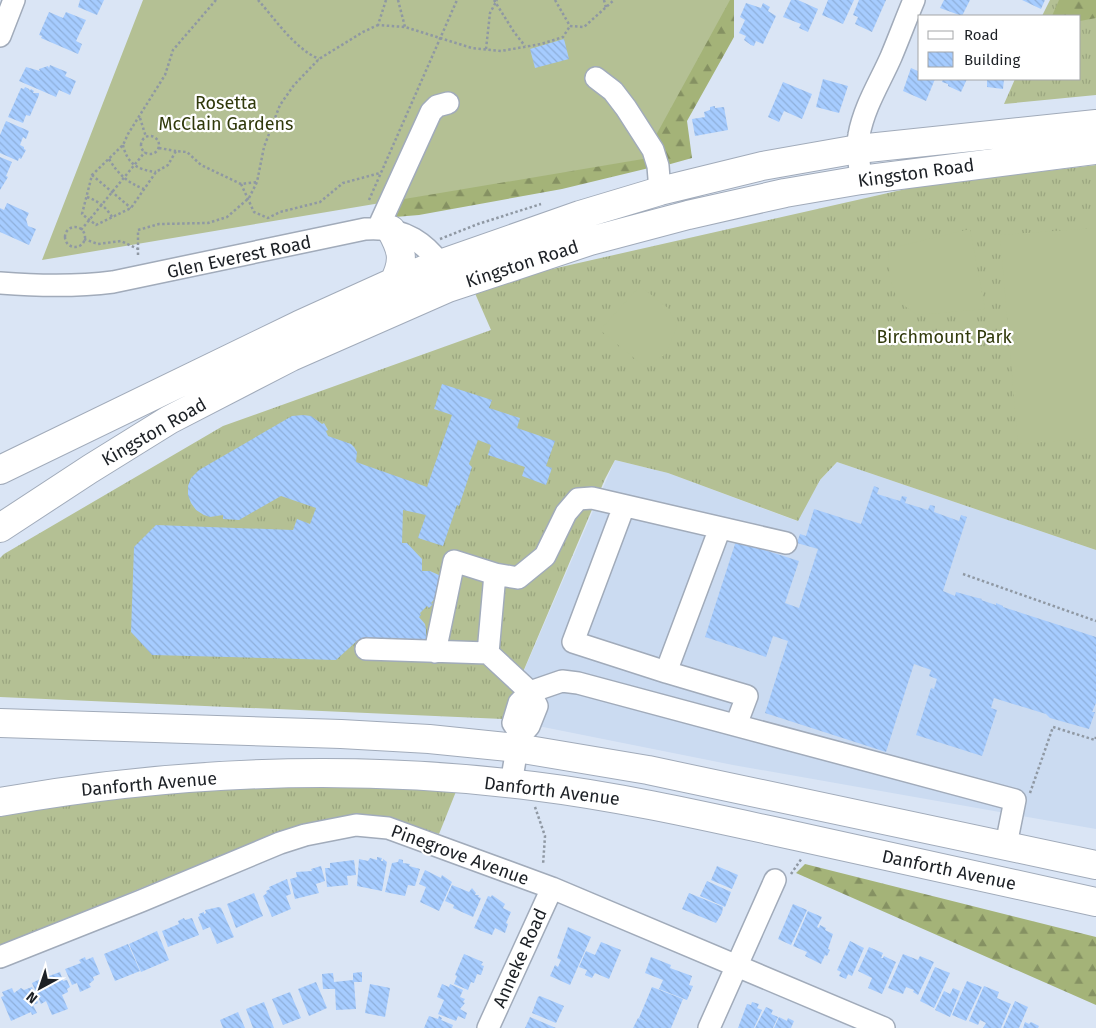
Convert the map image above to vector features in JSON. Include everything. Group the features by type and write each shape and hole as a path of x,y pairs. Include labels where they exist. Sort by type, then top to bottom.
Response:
{"main road":[{"name":"Kingston Road","path":"0,528 90,469 170,420 448,275 580,215 660,191 762,166 858,149 1096,124"},
{"name":"Kingston Road","path":"0,470 299,325 394,282 448,275 688,215 785,193 861,180 1096,150"},
{"path":"384,229 400,246 399,272 394,282"},
{"name":"Danforth Avenue","path":"0,723 519,742 1096,865"},
{"name":"Danforth Avenue","path":"0,802 93,788 242,775 376,774 511,784 634,802 1096,902"}],"street":[{"path":"0,36 14,0"},
{"path":"861,180 858,149 859,136 866,110 891,57 914,0"},
{"path":"596,78 613,91 653,150 658,166 660,191"},
{"path":"384,229 431,112 437,106 448,102"},
{"name":"Glen Everest Road","path":"0,283 59,287 113,282 365,229 384,229 414,238 426,246 448,275"},
{"path":"435,652 454,562 495,574 518,578 545,556 566,513 578,499 592,498 786,543"},
{"path":"624,506 573,642 747,696 736,725"},
{"path":"666,672 720,528"},
{"path":"488,653 495,574"},
{"path":"366,649 488,653 530,692"},
{"path":"511,784 519,742 513,723 519,702 530,692 562,681 578,683 1015,800 1006,845"},
{"name":"Pinegrove Avenue","path":"0,956 141,901 280,843 305,835 356,824 388,828 552,888 884,1028"},
{"path":"709,1028 737,965 782,880"},
{"name":"Anneke Road","path":"488,1028 552,888"}],"path":[{"path":"176,151 168,165 156,172 131,208 96,225 90,218 82,214 92,175 123,145 165,75 173,50 216,0"},
{"path":"258,0 298,45 310,55 319,59"},
{"path":"378,26 386,0"},
{"path":"398,0 405,27"},
{"path":"367,206 457,0"},
{"path":"555,0 570,26"},
{"path":"604,0 606,8"},
{"path":"570,26 584,27 614,0"},
{"path":"486,49 490,13 495,1"},
{"path":"495,1 525,46"},
{"path":"138,255 138,230 159,224 208,223 227,217 248,198 257,182 264,147 280,105 294,85 319,59 363,32 378,26 405,27 472,48 501,51 564,37 570,26"},
{"path":"139,116 146,138"},
{"path":"146,138 155,138 159,142 159,148 153,154 145,152 141,144 146,138"},
{"path":"123,145 125,154 134,166 156,172"},
{"path":"159,148 187,152 201,164 241,184 257,182"},
{"path":"81,230 145,152"},
{"path":"109,159 123,178 144,189"},
{"path":"241,184 254,212 268,218 280,212 320,202 343,183 380,173"},
{"path":"92,175 131,208"},
{"path":"87,197 101,204 112,217"},
{"path":"75,227 81,230 84,239 81,244 75,247 65,240 69,229 75,227"},
{"path":"84,239 98,244 121,241 138,249"},
{"path":"964,574 1096,620"},
{"path":"1015,800 1028,798 1053,727 1095,740 1096,737"},
{"path":"533,800 545,836 542,862 552,888"},
{"path":"782,880 806,852"}],"shaded area":[{"path":"615,460 668,473 797,521 820,480 837,462 1096,550 1096,829 733,765 503,719"}],"green space":[{"name":"Rosetta McClain Gardens","path":"143,0 730,0 643,159 42,260"},
{"path":"626,0 734,0 734,37 687,121 692,158 667,165 609,65"},
{"path":"1050,0 1096,0 1096,95 1004,104 1015,80 1081,80 1081,15 1042,15"},
{"path":"1059,0 1096,0 1096,18 1081,21 1081,15 1052,15"},
{"path":"631,130 649,168 562,189 419,215 395,217 394,213 399,199"},
{"name":"Birchmount Park","path":"1096,165 1096,550 837,462 820,480 798,521 668,473 615,460 605,479 503,719 0,697 0,558 4,554 223,426 491,330 474,291 499,281 919,186"},
{"path":"1096,228 1096,438 1018,444 1000,235"},
{"path":"970,229 985,309 917,315 898,301 890,278 888,249"},
{"path":"640,286 669,309 677,326 666,354 645,367 600,330"},
{"path":"258,784 457,789 439,834 393,821 347,817 286,829 0,946 0,813 51,804"},
{"path":"805,864 1096,937 1096,1005 796,873"}],"building":[{"path":"80,0 104,0 97,15 78,7"},
{"path":"791,0 798,0 818,9 808,32 799,28 801,24 783,17"},
{"path":"828,0 854,0 843,24 822,15"},
{"path":"859,0 886,0 872,32 855,24 858,17 853,15"},
{"path":"944,0 970,0 962,15 940,8"},
{"path":"1022,0 1045,0 1041,9"},
{"path":"746,3 761,8 763,3 770,7 768,11 776,16 763,44 756,41 754,46 751,45 744,40 746,36 739,33 745,20 740,17"},
{"path":"49,12 63,18 66,12 86,20 76,41 82,44 78,54 41,38 42,36 39,35"},
{"path":"564,39 569,59 535,68 530,49"},
{"path":"50,65 67,72 65,76 76,81 70,95 59,90 56,97 19,81 26,67 40,71 39,69 48,66 49,68"},
{"path":"911,68 918,71 918,80 935,80 926,101 903,91"},
{"path":"823,79 848,86 839,113 816,107"},
{"path":"943,80 967,80 961,92 942,82"},
{"path":"987,80 1004,80 1003,89 987,87"},
{"path":"783,82 812,94 802,119 784,111 779,122 768,117"},
{"path":"25,87 30,91 31,89 34,91 33,93 39,93 39,95 30,116 26,115 23,123 8,117 21,88 24,89"},
{"path":"715,106 715,108 724,107 728,130 695,136 692,119 705,117 704,112 710,110 710,107"},
{"path":"6,121 29,131 26,139 23,137 20,145 26,150 18,161 0,153 0,135"},
{"path":"0,157 12,162 6,176 8,177 0,190"},
{"path":"7,203 29,213 26,219 28,226 36,229 29,245 0,232 0,208 4,210"},
{"path":"442,384 492,400 489,408 520,418 517,428 555,441 546,466 552,468 546,485 522,476 525,467 488,455 491,445 478,440 469,464 472,467 443,546 418,538 426,515 403,510 402,543 407,543 422,559 422,571 430,571 441,576 437,596 431,603 433,604 429,608 427,606 420,613 419,617 425,624 426,646 358,640 336,660 152,655 131,632 134,547 156,525 293,530 297,519 310,524 316,508 281,496 239,520 223,519 223,515 210,517 204,515 196,510 188,495 188,486 191,478 199,470 292,416 303,415 311,416 322,424 324,423 328,430 326,431 328,436 351,444 357,452 356,462 427,487 452,415 434,409"},
{"path":"874,486 879,488 877,494 900,501 902,496 907,497 905,503 928,510 930,505 935,506 934,512 959,521 961,515 967,517 943,591 955,596 956,592 996,605 996,603 1003,607 1096,637 1096,703 1092,712 1095,712 1089,729 1050,718 1046,714 994,698 991,708 997,710 982,756 916,735 931,688 934,689 937,679 929,676 931,670 914,664 886,752 765,713 788,641 773,636 766,657 705,637 736,541 799,561 785,603 799,608 818,549 797,543 800,534 806,536 814,509 861,524"},
{"path":"377,857 382,858 381,861 383,859 387,862 382,891 357,886 359,859 368,861 370,858 377,860"},
{"path":"399,859 403,860 403,863 410,864 409,866 420,869 415,886 408,885 405,896 385,892 392,863 398,862"},
{"path":"354,860 356,875 347,876 348,885 327,887 325,868 330,868 330,863"},
{"path":"321,866 325,881 316,884 319,893 295,899 290,879 297,877 296,872 312,871 311,869"},
{"path":"717,866 738,875 732,889 711,880"},
{"path":"425,870 441,878 442,875 452,882 439,911 420,902 426,887 419,884"},
{"path":"287,879 291,894 286,896 291,909 272,917 263,896 270,889 269,887"},
{"path":"707,881 731,892 725,907 700,896"},
{"path":"452,885 469,892 472,888 476,893 475,895 479,895 478,897 481,898 473,917 453,908 454,905 445,901"},
{"path":"254,893 263,916 236,928 227,904"},
{"path":"689,893 723,907 716,923 682,909"},
{"path":"492,895 505,904 503,908 511,912 506,923 508,924 505,933 495,928 492,935 474,928 488,896 491,897"},
{"path":"793,904 807,910 791,945 778,939"},
{"path":"219,907 234,937 217,944 210,927 203,930 198,917 200,916 199,914 206,913 205,910"},
{"path":"808,911 822,917 817,927 819,928 820,925 833,934 828,949 830,950 827,956 825,955 821,964 805,956 807,952 793,946"},
{"path":"184,918 185,920 192,918 199,935 168,947 162,931 179,924 178,921"},
{"path":"568,927 591,937 570,985 550,976 555,965 558,967 561,960 557,958"},
{"path":"157,931 169,960 141,972 129,944"},
{"path":"850,941 864,948 852,976 848,974 846,979 839,976 841,972 837,970"},
{"path":"601,942 621,950 609,979 595,973 592,978 585,975 587,970 579,967 586,951 595,955"},
{"path":"128,944 140,971 115,981 104,954"},
{"path":"869,947 883,953 881,958 884,956 896,962 882,994 868,988 872,978 858,971"},
{"path":"464,954 483,962 481,965 484,966 481,975 477,974 474,983 471,982 468,990 454,984 457,976 455,975"},
{"path":"903,954 918,960 920,956 934,962 918,995 913,992 914,990 906,987 903,994 888,988"},
{"path":"85,957 86,960 93,957 100,974 93,977 94,980 89,984 91,987 80,992 77,983 72,985 65,969 81,963 79,960"},
{"path":"651,957 671,965 670,968 692,976 689,985 693,986 687,1000 659,989 663,980 645,973"},
{"path":"935,967 950,973 934,1008 920,1001"},
{"path":"60,972 63,981 67,980 70,987 67,989 68,992 62,995 68,1009 52,1015 46,1001 41,1004 32,983 47,974 49,976"},
{"path":"362,972 362,982 354,982 356,1009 336,1010 335,989 323,989 322,974 333,973 334,982 353,980 353,973"},
{"path":"967,981 982,987 966,1021 952,1015"},
{"path":"316,982 327,1008 309,1016 298,989"},
{"path":"370,984 390,988 385,1017 365,1013"},
{"path":"442,984 449,987 450,984 463,990 460,997 465,999 463,1002 465,1003 460,1009 467,1013 465,1019 458,1016 456,1021 438,1014 444,1000 437,997"},
{"path":"984,986 999,992 997,998 1011,1004 1001,1028 983,1028 986,1023 980,1020 978,1025 969,1021"},
{"path":"32,987 38,1003 33,1005 37,1013 32,1015 31,1012 11,1021 1,997 4,996 2,992 12,988 14,993 21,988 24,990"},
{"path":"652,987 683,999 671,1028 633,1028 638,1018 652,1023 639,1018"},
{"path":"953,988 960,991 950,1017 935,1010 944,991 950,994"},
{"path":"290,992 301,1018 283,1025 272,999"},
{"path":"540,996 564,1006 556,1023 532,1013"},
{"path":"1015,1001 1028,1007 1019,1028 1003,1028"},
{"path":"264,1002 274,1028 253,1028 246,1009"},
{"path":"752,1002 759,1004 757,1008 762,1010 754,1028 738,1028 747,1004 751,1005"},
{"path":"766,1007 773,1010 771,1014 778,1017 773,1028 755,1028"},
{"path":"238,1012 245,1028 223,1028 220,1020"},
{"path":"429,1016 438,1019 439,1016 442,1018 441,1020 453,1025 452,1028 424,1028"},
{"path":"530,1017 556,1028 525,1028"},
{"path":"779,1017 787,1021 788,1018 794,1021 791,1028 774,1028"},
{"path":"1025,1022 1029,1024 1031,1022 1039,1026 1038,1028 1023,1028"}]}
